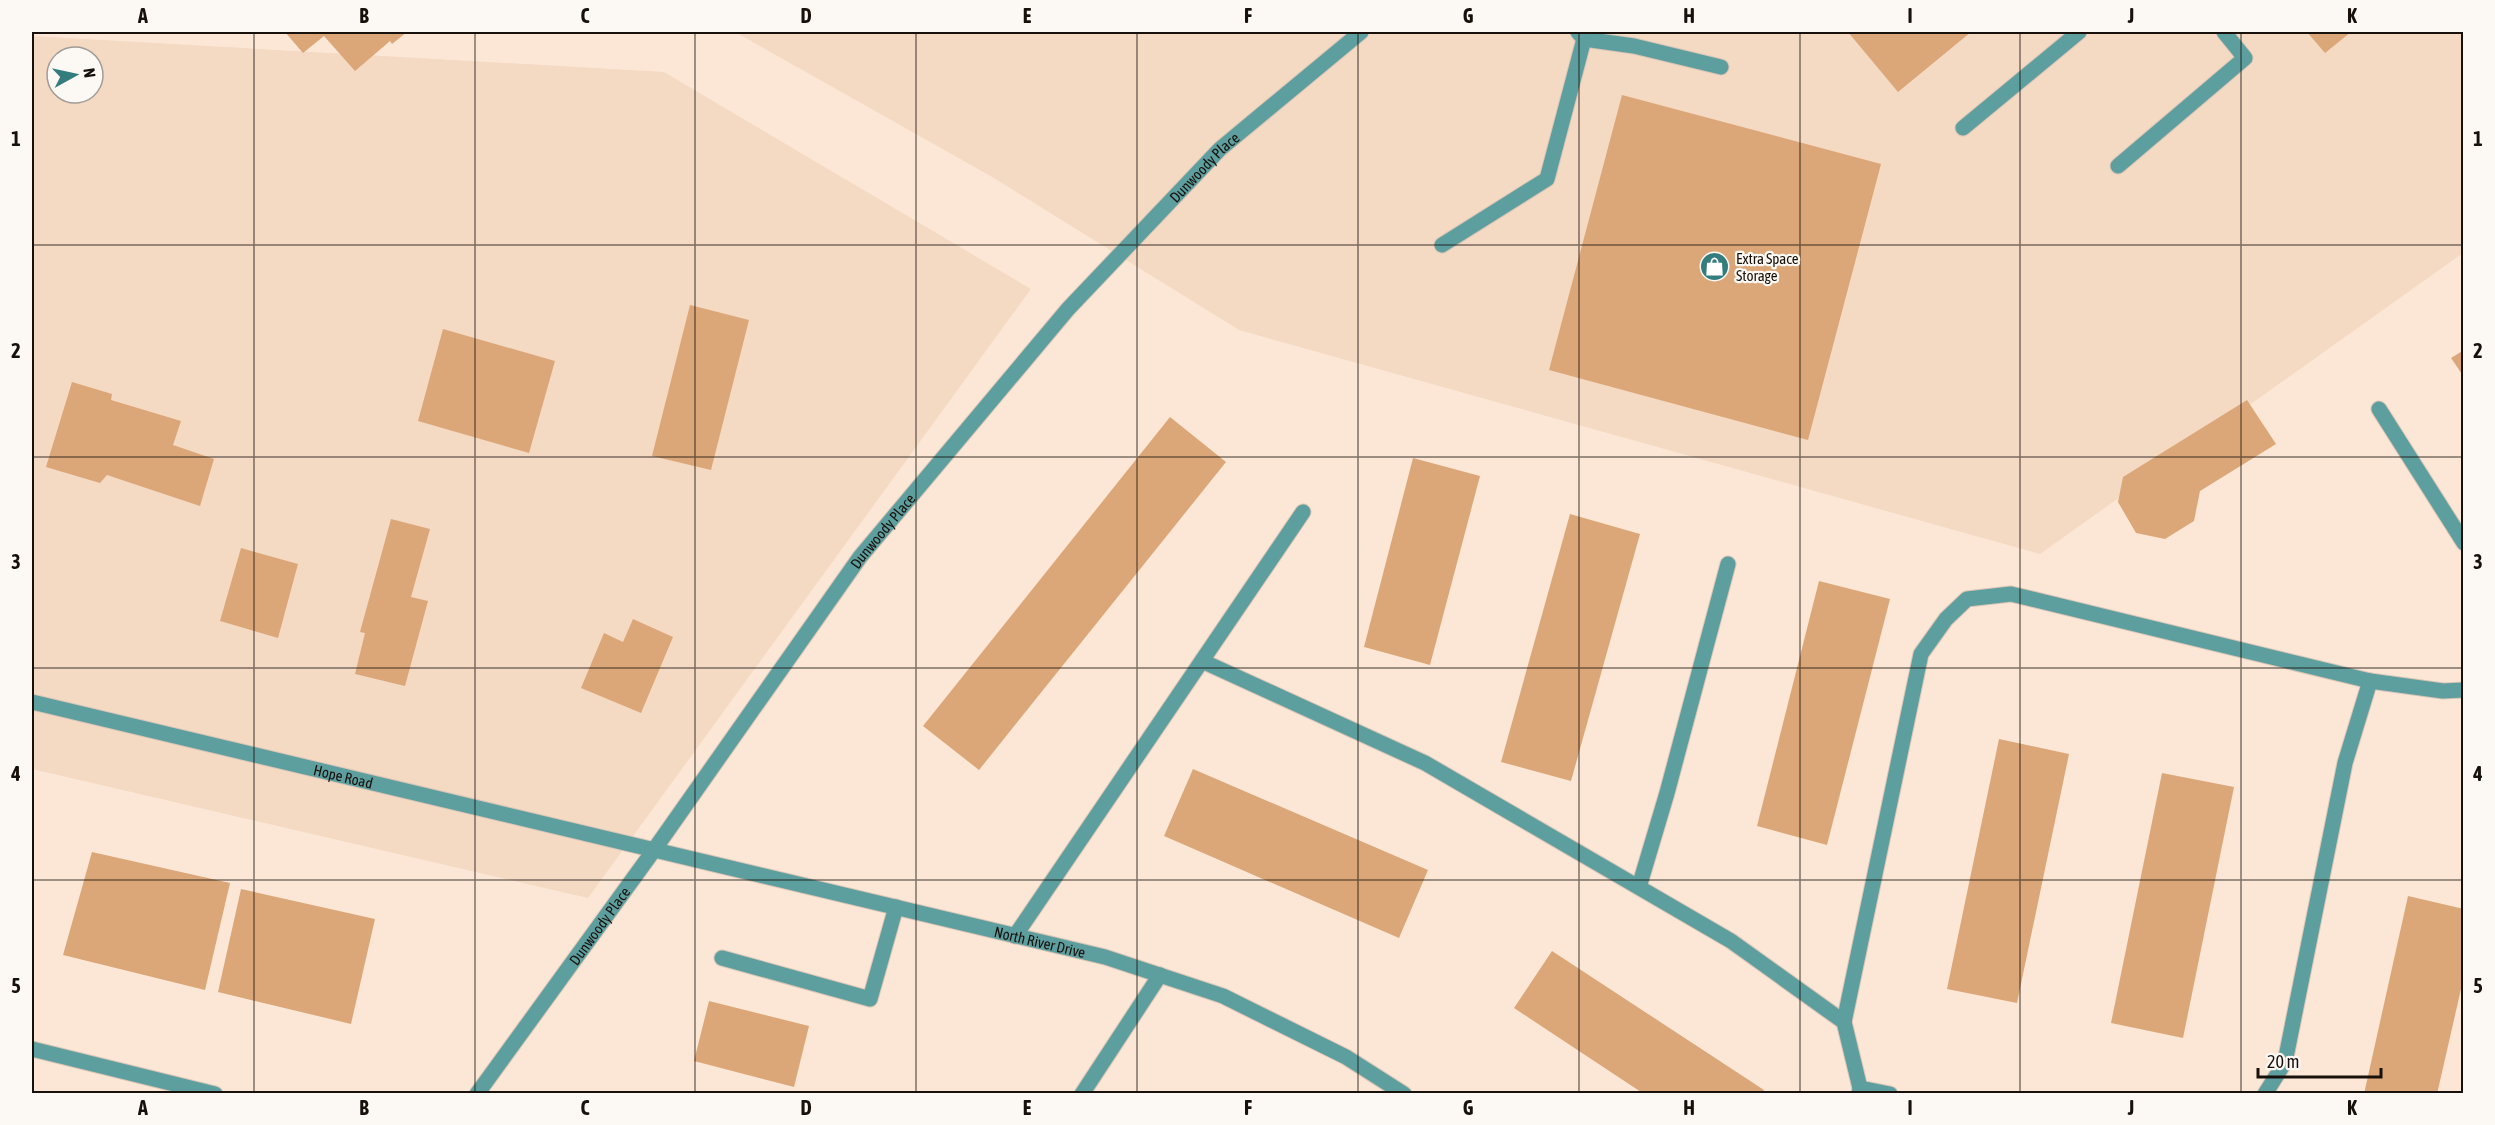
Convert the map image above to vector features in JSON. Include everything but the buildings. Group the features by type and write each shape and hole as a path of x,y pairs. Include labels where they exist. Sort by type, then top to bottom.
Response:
{"street":[{"name":"Dunwoody Place","path":"477,1094 654,850 860,557 1068,309 1220,149 1361,32"},
{"path":"1963,128 2079,32"},
{"path":"2118,166 2245,58 2224,32"},
{"path":"1442,245 1547,179 1581,35 1721,67"},
{"path":"2379,409 2463,543"},
{"path":"1015,936 1303,512"},
{"path":"1639,887 1667,793 1728,564"},
{"path":"1890,1094 1860,1090 1844,1022 1921,654 1946,619 1967,599 2011,594 2370,681 2443,691 2463,690"},
{"path":"1202,661 1425,763 1731,941 1844,1022"},
{"path":"2265,1094 2285,1062 2345,763 2370,681"},
{"name":"Hope Road","path":"32,702 654,850"},
{"name":"North River Drive","path":"654,850 1106,957 1223,996 1346,1057 1404,1094"},
{"path":"722,958 870,999 896,908"},
{"path":"1082,1094 1160,975"},
{"path":"32,1049 215,1094"}],"shaded area":[{"path":"735,32 2463,32 2463,253 2040,554 1239,330 994,178"},
{"path":"32,36 664,72 1031,289 588,898 32,769"}],"place":[{"name":"Extra Space Storage","path":"1715,267"}]}
